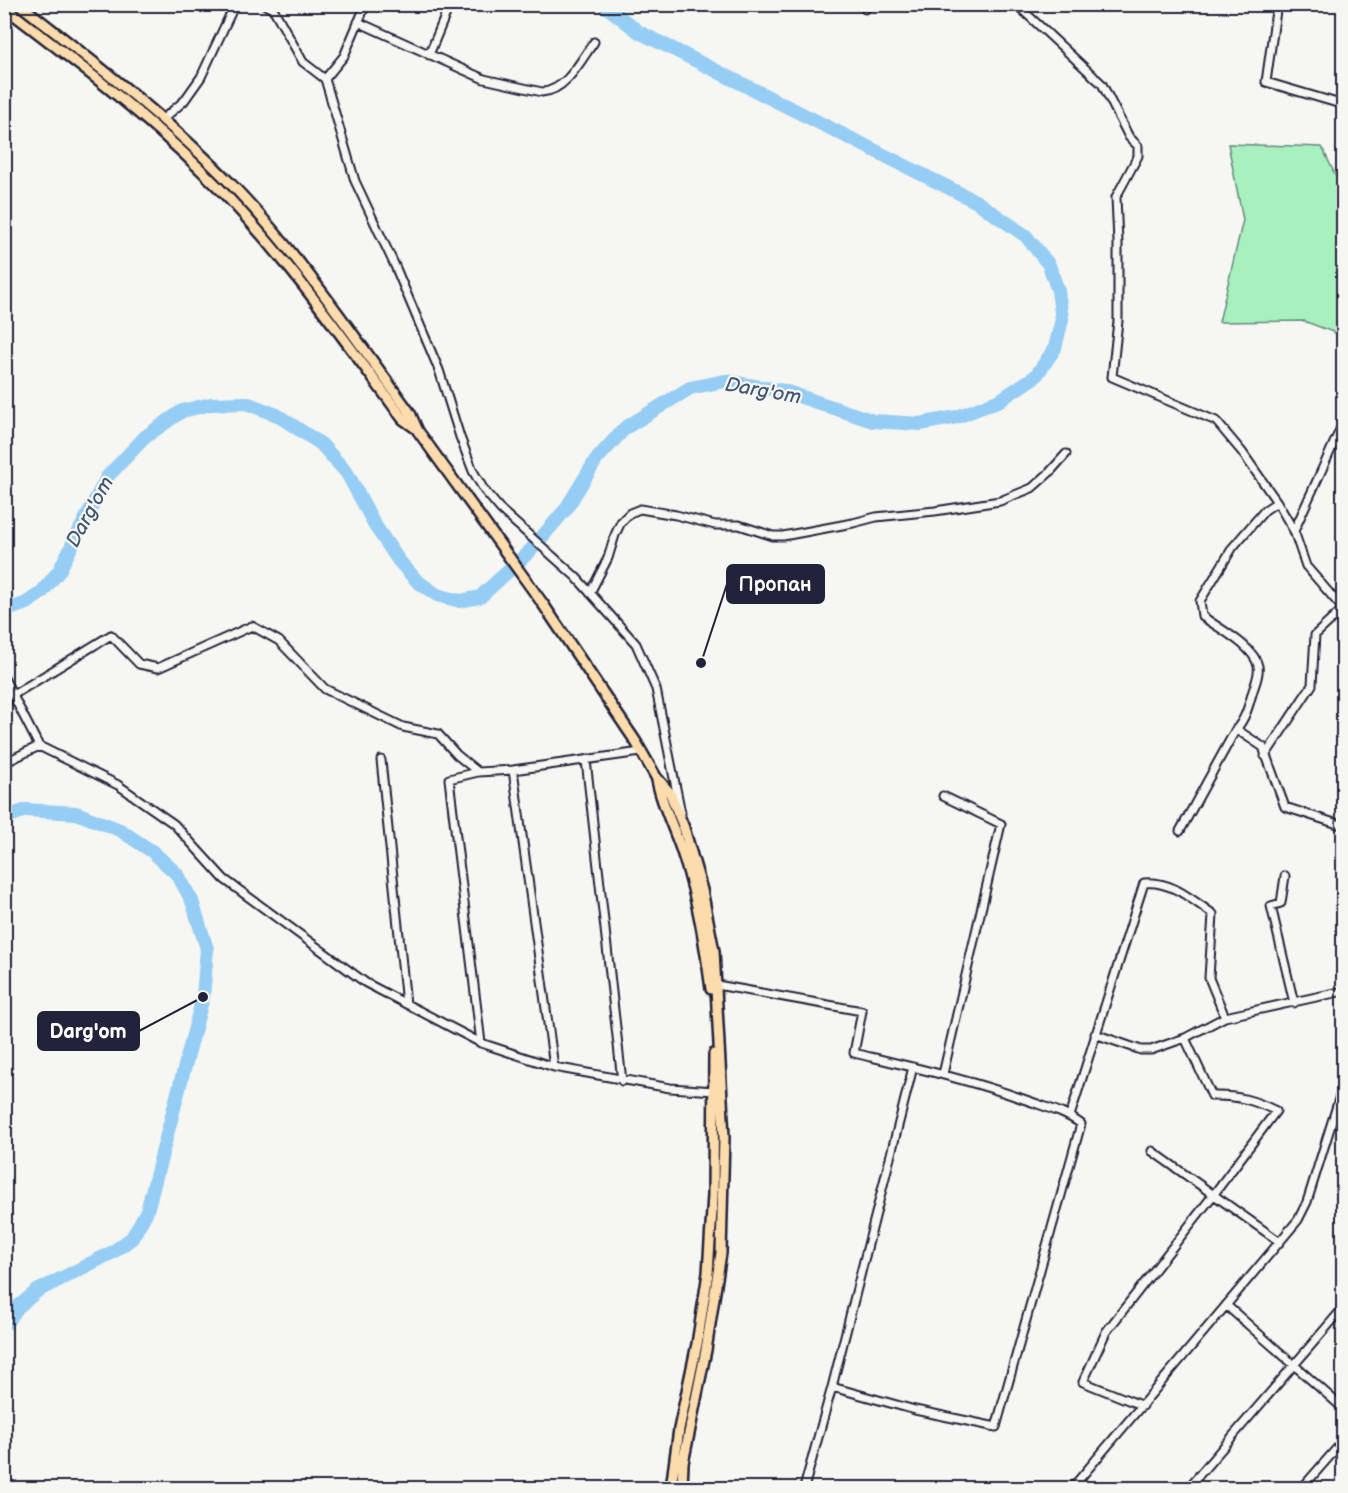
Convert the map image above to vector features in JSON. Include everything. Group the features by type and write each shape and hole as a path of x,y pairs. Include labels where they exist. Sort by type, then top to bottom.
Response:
{"main road":[{"path":"19,4 163,119 232,185 288,248 410,413 418,431 543,604 636,742 656,777 669,793 684,828 702,890 714,951 724,1137 721,1253 713,1274 697,1344 671,1488"},
{"path":"4,7 147,119 212,181 259,233 324,312 403,419 418,431"},
{"path":"26,23 32,14"},
{"path":"656,777 660,795 676,831 687,868 704,942 711,989 715,1091 713,1274 706,1350 683,1463 682,1488"}],"street":[{"path":"163,119 184,100 201,77 235,4"},
{"path":"264,4 274,10 303,62 326,80 355,181 440,370 466,456 484,490 501,510 576,577 636,644 653,681 684,828"},
{"path":"326,80 344,56 366,4"},
{"path":"429,55 450,4"},
{"path":"1017,4 1102,84 1130,137 1138,146 1138,156 1116,197 1119,321 1112,377 1216,421 1242,452 1277,502 1294,531 1306,566 1343,610 1315,635 1312,685 1265,756"},
{"path":"1277,4 1266,82 1344,105"},
{"path":"358,22 484,79 542,92 551,92 569,77 594,42"},
{"path":"1294,531 1344,421"},
{"path":"590,593 608,558 621,522 630,513 640,509 675,514 715,525 740,525 773,536 783,536 876,517 1000,501 1032,488 1066,454"},
{"path":"1180,831 1240,725 1250,702 1258,667 1252,652 1202,616 1200,601 1233,547 1265,510 1277,502"},
{"path":"13,695 111,634 139,664 158,668 252,626 279,641 325,689 403,727 438,734 478,772"},
{"path":"4,678 39,746 118,785 174,824 224,879 366,983 481,1043 554,1067 622,1081 670,1088 715,1091"},
{"path":"1236,729 1263,747 1285,807 1344,826"},
{"path":"4,763 39,746"},
{"path":"481,1043 449,778 478,772 513,770 641,752"},
{"path":"381,760 406,1004"},
{"path":"586,760 622,1081"},
{"path":"513,770 554,1067"},
{"path":"943,796 1001,824 943,1074"},
{"path":"1285,876 1281,903 1271,906 1294,1003"},
{"path":"1070,1116 1144,883 1153,882 1177,889 1213,914 1209,978 1225,1017"},
{"path":"717,985 862,1011 854,1053 943,1074 1003,1092 1070,1116 1081,1124 996,1427 915,1410 832,1387"},
{"path":"1095,1034 1141,1050 1151,1050 1185,1038 1225,1017 1344,991"},
{"path":"1143,1406 1083,1382 1106,1332 1276,1111 1248,1098 1231,1095 1212,1096 1185,1038"},
{"path":"804,1488 913,1067"},
{"path":"1072,1488 1298,1220 1307,1202 1340,1108 1344,1083"},
{"path":"1152,1151 1280,1242"},
{"path":"1226,1305 1344,1409"},
{"path":"1188,1488 1344,1307"},
{"path":"1302,1488 1344,1440"}],"green space":[{"path":"1228,144 1322,147 1343,192 1343,336 1304,321 1219,322 1243,220"}],"waterway":[{"name":"Darg'om","path":"4,611 27,603 42,592 59,571 107,477 145,437 182,411 211,404 246,403 277,415 321,444 347,473 376,527 399,561 417,581 437,595 460,601 480,597 530,551 566,509 596,460 625,428 690,388 725,381 784,391 873,421 920,424 957,417 1000,400 1036,376 1055,348 1062,319 1058,291 1049,265 1026,236 977,202 639,32 603,4"},
{"name":"Darg'om","path":"4,818 26,810 76,813 120,830 153,852 178,875 192,901 207,949 203,997 147,1211 132,1238 113,1252 37,1291 19,1306 4,1325"}],"place":[{"name":"Пропан","path":"701,663"},
{"name":"Darg'om","path":"203,997"}]}
